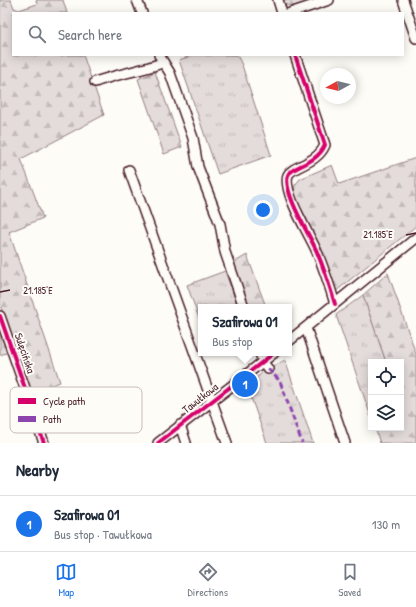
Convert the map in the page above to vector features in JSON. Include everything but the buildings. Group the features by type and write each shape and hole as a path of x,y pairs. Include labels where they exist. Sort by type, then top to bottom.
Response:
{"street":[{"path":"137,0 142,12"},
{"path":"278,0 282,12"},
{"path":"293,12 330,0"},
{"path":"403,0 416,38"},
{"path":"295,56 325,145 316,158 290,171 288,178 293,203 314,245 335,304"},
{"path":"95,82 122,73 136,72 161,59 170,73 193,138 198,167 220,224 225,252 243,304"},
{"path":"129,170 228,443"},
{"path":"292,339 416,238"},
{"name":"Sulęcińska","path":"0,316 25,387"},
{"path":"306,328 345,443"},
{"name":"Tawułkowa","path":"158,443 264,361"},
{"path":"180,425 186,443"},
{"name":"Sulęcińska","path":"41,433 44,443"}],"green space":[{"path":"0,0 11,0 14,8 19,10 37,4 36,0 63,0 67,12 12,12 12,56 83,56 104,115 21,159 43,218 9,232 60,382 46,387 28,387 0,305"},
{"path":"282,0 318,0 293,8 283,3"},
{"path":"191,56 238,56 242,65 271,155 218,174 179,60"},
{"path":"155,72 182,147 164,154 138,79"},
{"path":"416,158 416,226 335,292 306,217 294,196 295,185 300,179 332,165 339,184"},
{"path":"247,255 265,304 247,304 235,270 235,262"},
{"path":"225,271 237,304 198,304 198,316 187,285"},
{"path":"388,273 416,354 416,443 380,443 376,431 404,431 404,359 385,359 363,295"},
{"path":"363,295 385,359 368,359 368,408 336,315"},
{"path":"0,327 9,352 0,355"},
{"path":"285,360 313,443 267,443 247,386 263,372"}],"marked path":[{"path":"268,369 280,381 302,443"}],"cycle path":[{"path":"295,56 325,145 311,160 290,172 287,182 289,192 298,214 320,258 335,304"},
{"path":"0,316 25,387"},
{"path":"158,443 270,356"},
{"path":"41,433 44,443"}],"place":[{"name":"Szafirowa 01","path":"245,384"}]}
